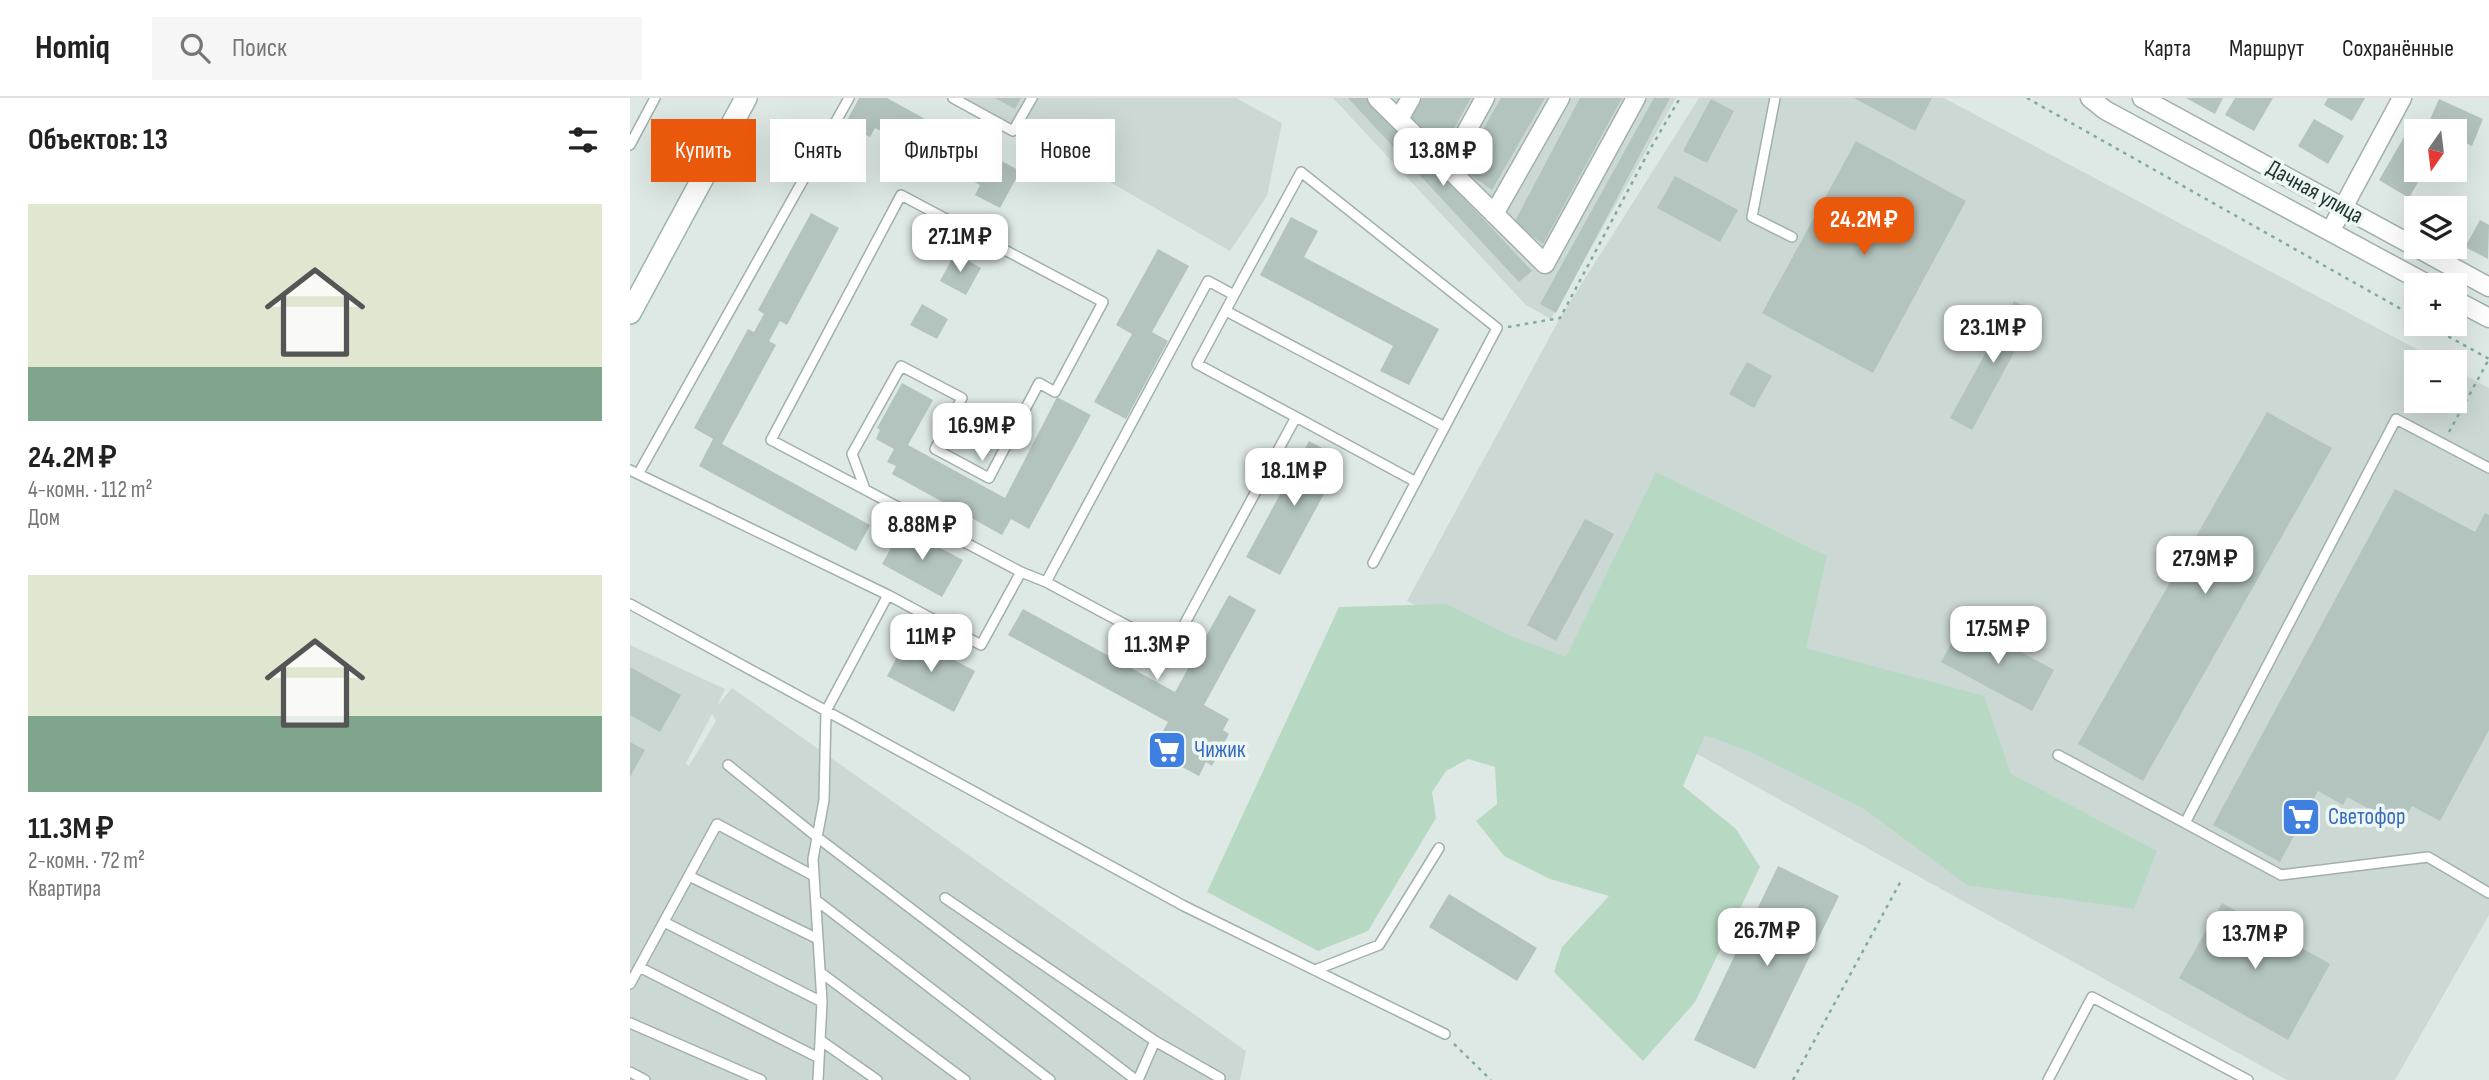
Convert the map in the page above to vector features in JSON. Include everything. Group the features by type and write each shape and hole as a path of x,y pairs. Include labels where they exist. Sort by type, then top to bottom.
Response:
{"street":[{"path":"631,308 746,98"},
{"path":"1377,98 1545,264 1636,98"},
{"path":"1399,120 1411,98"},
{"path":"1447,167 1485,98"},
{"path":"1494,214 1560,98"},
{"name":"Дачная улица","path":"2090,98 2105,110 2408,273"},
{"name":"Дачная улица","path":"2142,98 2489,287"},
{"path":"2331,230 2402,98"},
{"path":"2467,306 2489,318"}],"lane":[{"path":"630,145 655,98"},
{"path":"642,469 849,98"},
{"path":"953,98 1013,131 1032,98"},
{"path":"1775,98 1752,217 1792,237"},
{"path":"1373,563 1416,482 1497,328 1301,172 1197,364 1416,482"},
{"path":"865,489 852,454 901,366 962,398 935,449 989,478 1039,383 1055,392 1103,302 901,195 771,440 1171,649 1296,417"},
{"path":"1046,582 1208,281 1234,295"},
{"path":"1226,311 1445,427"},
{"path":"2185,823 2396,419 2489,468"},
{"path":"630,470 888,595 981,645 1021,572"},
{"path":"818,1080 822,1002 813,859 824,800 826,710 888,595"},
{"path":"630,604 1184,906 1445,1034"},
{"path":"2058,755 2281,875 2427,857 2489,893"},
{"path":"727,765 817,837 1137,1080 1155,1041"},
{"path":"630,984 717,824 814,876"},
{"path":"1315,970 1379,945 1439,848"},
{"path":"689,876 818,939"},
{"path":"945,898 1155,1041 1220,1078"},
{"path":"816,900 1050,1080"},
{"path":"664,922 822,1002"},
{"path":"639,967 819,1058"},
{"path":"820,972 965,1080"},
{"path":"2048,1080 2092,997 2248,1080"},
{"path":"630,1023 761,1080"},
{"path":"820,1040 877,1080"},
{"path":"630,1072 645,1080"}],"path":[{"path":"1497,328 1560,318 1680,98"},
{"path":"2027,98 2404,311"},
{"path":"2442,444 2489,359 2448,336"},
{"path":"1793,1080 1902,879"},
{"path":"1445,1034 1491,1080"}],"shaded area":[{"path":"963,98 1236,98 1282,123 1267,196 1230,251 1110,182 1115,182 1115,119 1016,119 1016,128"},
{"path":"1333,98 1676,98 1551,319 1526,305"},
{"path":"1699,98 1944,98 2418,350 2404,350 2404,413 2467,413 2467,376 2489,388 2489,915 2395,1080 2287,1080 1538,666 1407,601 1560,318"},
{"path":"630,645 725,689 717,706 732,688 1246,1051 1240,1080 630,1080","holes":["712,714 716,721 689,766 686,763"]}],"green space":[{"path":"1656,472 1827,556 1806,648 1984,696 2011,774 2157,851 2134,909 1967,885 1864,809 1751,752 1705,735 1683,786 1736,829 1760,867 1695,1002 1643,1061 1554,972 1562,947 1609,896 1550,879 1504,856 1476,821 1497,804 1495,767 1468,759 1446,771 1432,792 1436,818 1368,931 1318,951 1207,892 1339,607 1446,604 1506,634 1566,657"}],"building":[{"path":"859,98 887,98 925,119 880,119 880,131 875,128 870,137 866,135 866,119 848,119"},
{"path":"995,98 1021,98 1015,109"},
{"path":"1348,98 1370,98 1532,271 1519,282"},
{"path":"1423,98 1471,98 1443,148 1411,119"},
{"path":"1501,98 1545,98 1492,190 1461,168"},
{"path":"1580,98 1622,98 1543,244 1514,223"},
{"path":"1654,98 1670,98 1556,313 1540,304"},
{"path":"1854,98 1932,98 1915,131"},
{"path":"2186,98 2223,98 2215,114"},
{"path":"2235,98 2273,98 2254,131 2225,115"},
{"path":"2328,98 2365,98 2352,121 2324,105"},
{"path":"1711,99 1734,111 1707,163 1683,151"},
{"path":"2439,99 2483,119 2472,146 2468,144 2468,119 2430,119"},
{"path":"2314,119 2344,136 2328,164 2298,146"},
{"path":"2404,137 2404,182 2418,182 2410,196 2379,180"},
{"path":"1856,141 1966,201 1873,373 1762,313"},
{"path":"1002,161 1016,169 1016,178 1000,208 975,195 980,185 974,182 1002,182"},
{"path":"1675,176 1738,210 1720,242 1657,208"},
{"path":"811,213 839,228 787,325 780,321 769,341 776,345 722,444 870,525 856,551 699,466 713,439 694,428 748,329 754,332 764,314 758,310"},
{"path":"1291,217 1318,231 1304,257 1439,329 1409,385 1380,371 1393,346 1260,275"},
{"path":"2480,220 2489,225 2488,259 2467,248"},
{"path":"1158,249 1189,266 1152,332 1168,341 1126,419 1094,402 1132,334 1116,325"},
{"path":"955,253 981,268 966,295 940,281"},
{"path":"2014,301 2036,312 1972,430 1950,418"},
{"path":"922,304 948,319 937,339 910,325"},
{"path":"1747,362 1772,376 1754,408 1729,394"},
{"path":"902,383 933,400 908,445 1005,498 1057,397 1091,415 1029,529 1011,519 1002,535 892,474 896,466 887,462 894,449 876,439 880,430 877,428"},
{"path":"2267,412 2332,448 2143,781 2078,744"},
{"path":"1309,441 1343,459 1280,575 1246,557"},
{"path":"2395,489 2475,532 2485,513 2489,515 2489,730 2440,821 2412,806 2401,826 2347,797 2343,805 2318,791 2280,862 2213,825"},
{"path":"1585,519 1614,534 1556,641 1527,625"},
{"path":"902,528 963,560 942,597 882,564"},
{"path":"1229,595 1256,610 1204,705 1229,719 1223,730 1229,734 1212,766 1206,762 1199,776 1152,751 1168,722 1008,635 1023,609 1175,692"},
{"path":"1964,621 2054,670 2032,711 1941,662"},
{"path":"908,636 975,671 954,712 887,676"},
{"path":"630,667 681,695 660,732 630,715"},
{"path":"630,742 645,750 630,777"},
{"path":"1778,866 1839,896 1755,1069 1694,1040"},
{"path":"1449,894 1537,948 1517,981 1429,927"},
{"path":"2222,903 2330,964 2288,1040 2179,978"}],"place":[{"name":"Чижик","path":"1167,750"},
{"name":"Светофор","path":"2301,817"}]}
